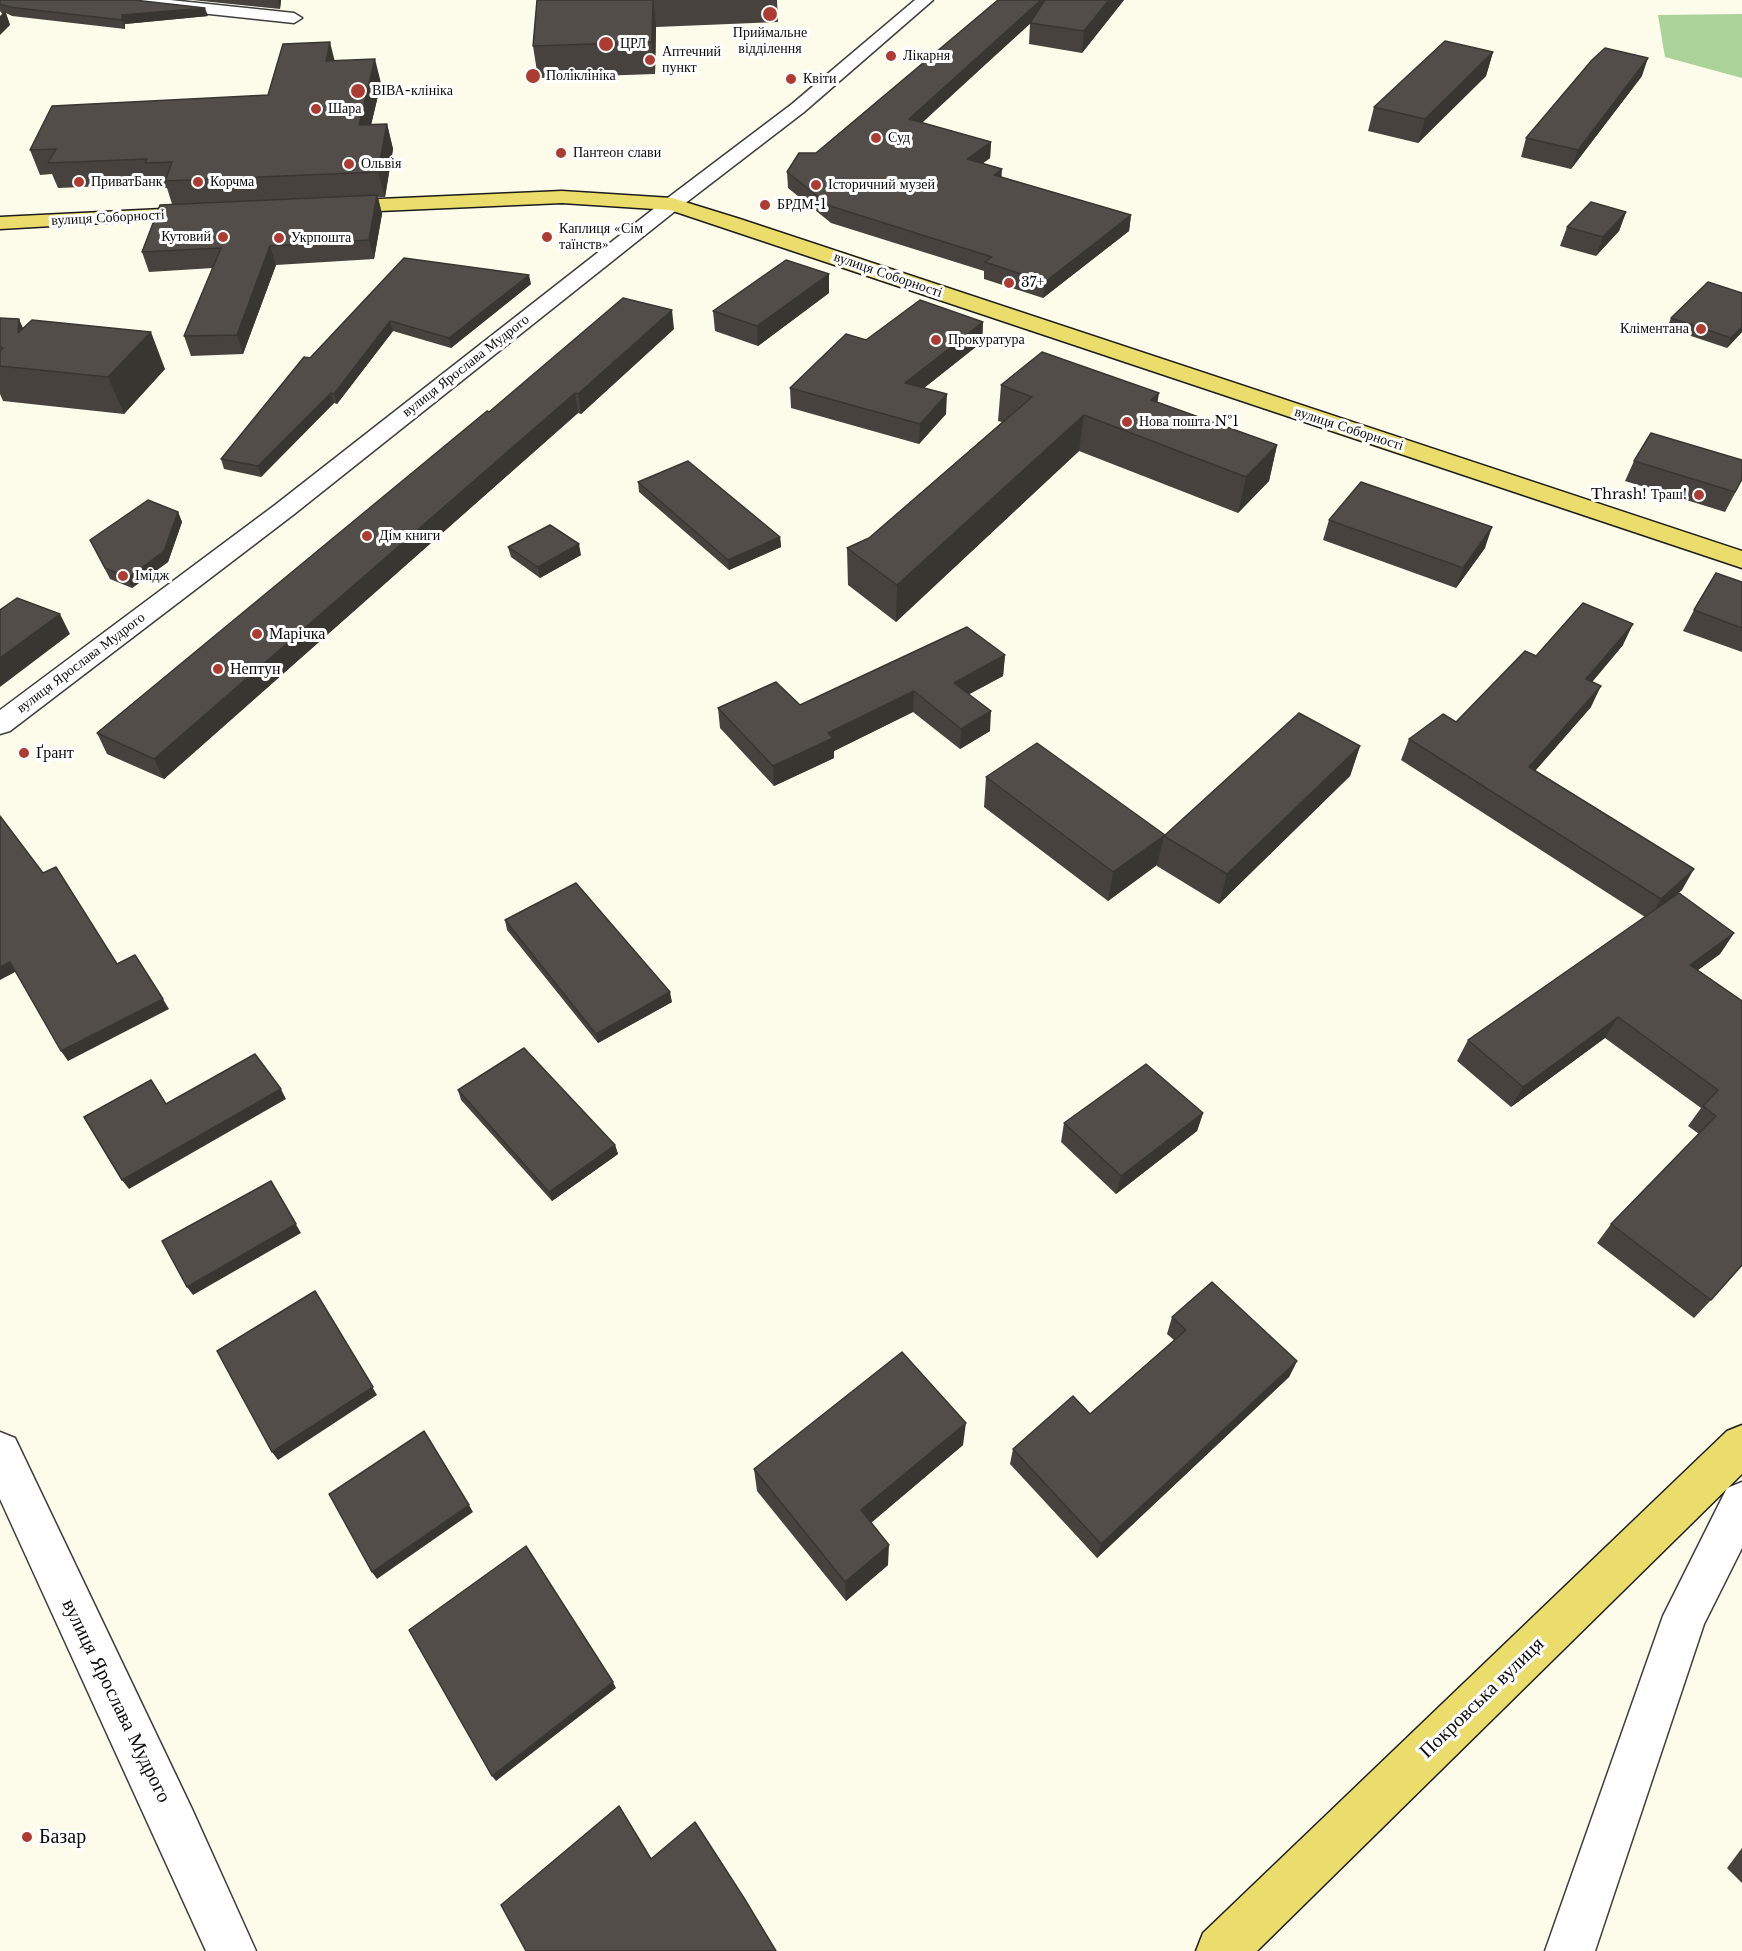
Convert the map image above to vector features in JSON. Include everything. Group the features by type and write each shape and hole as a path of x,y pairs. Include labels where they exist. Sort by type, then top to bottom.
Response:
{"main road":[{"name":"вулиця Соборності","path":"311,208 562,197 672,204 1742,560"},
{"name":"вулиця Соборності","path":"0,223 220,212"},
{"name":"Покровська вулиця","path":"1221,1951 1742,1445"}],"street":[{"path":"125,0 294,18"},
{"name":"вулиця Ярослава Мудрого","path":"0,724 284,510 672,204 798,108 925,0"},
{"name":"вулиця Ярослава Мудрого","path":"0,1452 59,1584 176,1824 231,1951"},
{"path":"1570,1951 1685,1616 1742,1503"}],"green space":[{"path":"1742,14 1742,78 1665,57 1658,15"}],"building":[{"path":"0,0 134,0 205,8 122,15 122,20 9,7 0,4"},
{"path":"537,0 653,0 652,42 533,46"},
{"path":"998,0 1041,0 909,119 991,142 967,159 1002,169 994,175 1131,215 1045,282 985,262 992,257 830,206 787,172 799,153 816,153"},
{"path":"1045,0 1109,0 1084,31 1030,23"},
{"path":"1445,41 1493,52 1425,119 1374,107"},
{"path":"330,42 326,61 375,59 359,125 387,124 378,172 165,181 172,162 145,163 147,159 48,163 56,149 30,150 52,106 268,95 283,44"},
{"path":"1605,48 1648,58 1578,150 1526,138 1592,60"},
{"path":"377,195 369,240 270,246 237,335 184,336 221,248 142,252 160,205"},
{"path":"1591,202 1626,212 1603,237 1567,227"},
{"path":"404,258 529,275 449,338 390,321 334,394 331,393 258,466 221,459 304,357 310,358"},
{"path":"786,260 829,274 757,326 713,311"},
{"path":"1708,282 1742,293 1742,327 1731,338 1671,318"},
{"path":"623,298 672,310 578,394 575,393 154,759 97,733 487,411 489,412"},
{"path":"920,300 983,322 905,383 947,394 920,424 790,388 846,334 866,340"},
{"path":"0,318 19,319 18,333 32,320 151,332 108,377 0,366 0,351 3,348 0,347"},
{"path":"1042,352 1159,393 1151,400 1277,445 1246,477 1084,415 897,585 847,548 869,538 1032,397 1001,385"},
{"path":"1651,433 1742,460 1742,479 1735,492 1634,461"},
{"path":"688,461 780,537 728,560 638,482"},
{"path":"1361,482 1492,527 1463,568 1329,520"},
{"path":"148,500 178,512 164,551 128,578 105,568 90,540"},
{"path":"550,525 579,544 538,567 508,547"},
{"path":"1716,573 1742,582 1742,628 1694,610"},
{"path":"17,598 60,614 0,658 0,610"},
{"path":"1583,603 1633,624 1586,679 1601,686 1529,767 1694,869 1661,899 1409,739 1443,714 1456,722 1525,651 1536,656"},
{"path":"967,627 1005,655 954,683 991,711 961,729 914,691 828,733 833,738 773,766 718,708 776,682 800,705"},
{"path":"1299,713 1360,746 1227,874 1164,836"},
{"path":"1037,743 1165,835 1113,872 986,777"},
{"path":"0,816 43,873 56,867 117,964 135,955 163,999 61,1051 10,962 0,967"},
{"path":"576,883 670,992 596,1034 505,920"},
{"path":"1679,893 1734,933 1690,965 1742,1001 1742,1265 1711,1300 1611,1224 1716,1116 1703,1106 1718,1090 1618,1017 1523,1087 1468,1040"},
{"path":"524,1048 615,1145 549,1192 458,1090"},
{"path":"255,1054 281,1089 122,1180 84,1117 151,1080 166,1104"},
{"path":"1146,1064 1203,1113 1121,1176 1064,1123"},
{"path":"271,1181 296,1224 187,1287 162,1241"},
{"path":"1212,1282 1297,1361 1101,1544 1013,1449 1073,1396 1090,1414 1186,1330 1172,1317"},
{"path":"315,1291 373,1387 272,1452 217,1351"},
{"path":"902,1352 966,1423 861,1510 889,1545 845,1582 754,1469"},
{"path":"424,1431 469,1505 372,1572 329,1494"},
{"path":"526,1546 613,1682 492,1776 409,1630"},
{"path":"619,1806 651,1859 695,1822 776,1951 526,1951 501,1905"}],"place":[{"name":"Приймальне відділення","path":"770,14"},
{"name":"ЦРЛ","path":"606,44"},
{"name":"Лікарня","path":"891,56"},
{"name":"Аптечний пункт","path":"650,60"},
{"name":"Поліклініка","path":"533,76"},
{"name":"Квіти","path":"791,79"},
{"name":"ВІВА-клініка","path":"358,91"},
{"name":"Шара","path":"316,109"},
{"name":"Суд","path":"876,138"},
{"name":"Пантеон слави","path":"561,153"},
{"name":"Ольвія","path":"349,164"},
{"name":"ПриватБанк","path":"79,182"},
{"name":"Корчма","path":"198,182"},
{"name":"Історичний музей","path":"816,185"},
{"name":"БРДМ-1","path":"765,205"},
{"name":"Кутовий","path":"223,237"},
{"name":"Каплиця «Сім таїнств»","path":"547,237"},
{"name":"Укрпошта","path":"279,238"},
{"name":"37+","path":"1009,283"},
{"name":"Кліментана","path":"1701,329"},
{"name":"Прокуратура","path":"936,340"},
{"name":"Нова пошта №1","path":"1127,422"},
{"name":"Thrash! Траш!","path":"1699,495"},
{"name":"Дім книги","path":"367,536"},
{"name":"Імідж","path":"123,576"},
{"name":"Марічка","path":"257,634"},
{"name":"Нептун","path":"218,669"},
{"name":"Ґрант","path":"24,753"},
{"name":"Базар","path":"27,1837"}]}
